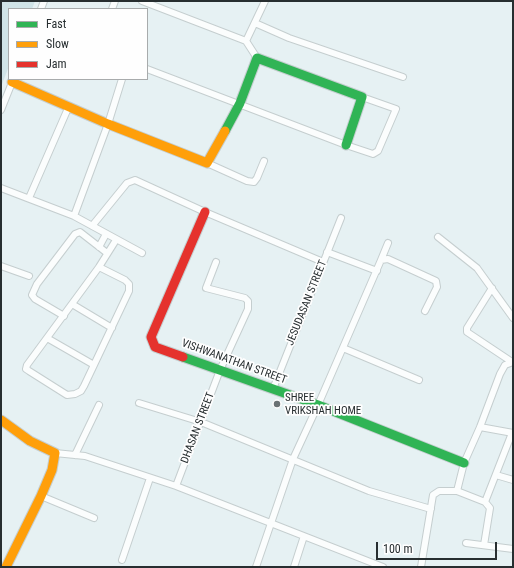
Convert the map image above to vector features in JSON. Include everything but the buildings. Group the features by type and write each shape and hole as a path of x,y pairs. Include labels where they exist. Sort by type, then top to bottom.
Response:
{"street":[{"path":"143,1 246,41 257,58 396,109 378,151 373,154 148,69"},
{"path":"246,41 265,1"},
{"path":"255,23 289,38 403,77"},
{"path":"208,163 240,103 257,58"},
{"path":"1,110 13,80 108,124 208,163 247,181 254,182 264,160"},
{"path":"77,218 122,80"},
{"path":"346,145 362,97"},
{"path":"29,198 69,106"},
{"path":"91,225 127,183 135,180 322,262"},
{"path":"1,188 77,218 142,253"},
{"name":"VISHWANATHAN STREET","path":"205,212 151,337 152,343 155,347 273,388 464,463"},
{"name":"JESUDASAN STREET","path":"273,388 322,262 341,218"},
{"path":"64,316 35,299 32,295 33,291 75,234 80,232 109,250"},
{"path":"100,244 106,234"},
{"path":"438,237 477,268 513,318"},
{"path":"99,267 125,280 130,284 130,291 81,391 75,394 67,395 26,369 99,267 116,240"},
{"path":"256,567 292,458 318,405 388,243"},
{"path":"327,252 377,271"},
{"path":"381,260 388,259 436,281 437,287 425,311"},
{"name":"DHASAN STREET","path":"176,486 220,370 248,309 248,301 245,298 206,288 216,262"},
{"path":"1,266 29,276"},
{"path":"492,288 467,328 467,332 512,362"},
{"path":"72,304 112,328"},
{"path":"47,338 94,365"},
{"path":"343,348 419,380"},
{"path":"457,491 464,463 480,427 500,374 505,365 512,362"},
{"path":"138,403 201,422 292,458 369,491 430,509"},
{"path":"75,455 99,405"},
{"path":"1,420 30,441 56,453 85,456 176,486 382,567"},
{"path":"480,427 513,433 485,502"},
{"path":"6,567 41,496 52,470 56,453"},
{"path":"496,475 513,480"},
{"path":"122,560 150,478"},
{"path":"421,567 430,509 435,492 457,491 485,502 490,508 490,517 484,545"},
{"path":"41,496 94,518"},
{"path":"294,567 304,536"},
{"path":"466,543 513,549"}],"shaded area":[{"path":"1,1 35,1 32,8 8,8 8,69 1,87"}],"traffic: fast":[{"path":"225,131 240,103 257,58 362,97 346,145"},
{"path":"183,357 318,405 464,463"}],"traffic: slow":[{"path":"12,82 108,124 207,163 225,131"},
{"path":"1,420 30,441 55,453 52,470 41,496 6,567"}],"traffic: jam":[{"path":"183,357 155,347 151,337 205,212"}],"place":[{"name":"SHREE VRIKSHAH HOME","path":"277,404"}]}
